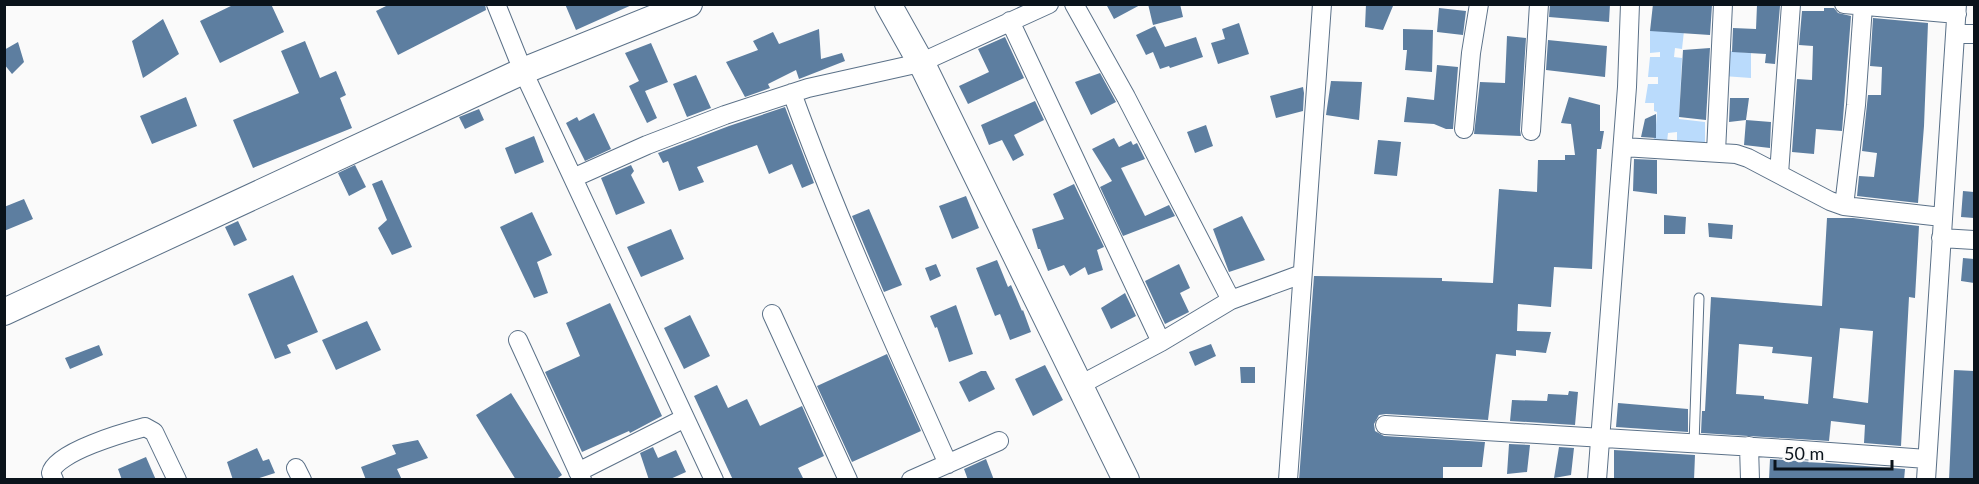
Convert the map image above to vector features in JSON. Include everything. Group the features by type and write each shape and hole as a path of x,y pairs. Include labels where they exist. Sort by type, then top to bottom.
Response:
{"street":[{"path":"496,4 523,72 714,480"},
{"path":"4,312 523,72 689,4"},
{"path":"888,4 920,63 1126,480"},
{"path":"573,178 647,145 792,93 920,63 1049,4"},
{"path":"1074,4 1126,97 1231,300"},
{"path":"1288,480 1322,4"},
{"path":"1464,129 1471,53 1479,4"},
{"path":"1531,131 1539,4"},
{"path":"1597,480 1623,147 1630,4"},
{"path":"1716,152 1723,4"},
{"path":"1779,174 1791,4"},
{"path":"1844,4 1957,9 1926,480"},
{"path":"1844,206 1856,105 1863,6"},
{"path":"1010,21 1161,342"},
{"path":"1955,34 1974,34"},
{"path":"792,93 822,177 948,464"},
{"path":"1623,147 1736,154 1844,206 1942,217"},
{"path":"1941,238 1974,240"},
{"path":"1080,385 1161,342 1231,300 1302,274"},
{"path":"772,314 848,480"},
{"path":"518,340 580,476 686,418"},
{"path":"1385,425 1927,459"},
{"path":"54,480 51,473 55,466 87,445 145,428 154,432 177,480"},
{"path":"911,480 999,441"},
{"path":"1749,447 1750,480"}],"lane":[{"path":"1694,444 1699,298"}],"shaded area":[{"path":"1650,31 1684,31 1682,49 1675,48 1674,57 1682,58 1679,119 1705,122 1705,143 1677,143 1677,132 1668,133 1667,142 1654,142 1653,125 1656,125 1657,112 1654,111 1654,103 1645,103 1648,84 1658,84 1658,77 1648,77 1650,57 1660,57 1660,52 1650,53"},
{"path":"1730,51 1751,53 1751,78 1723,76"}],"building":[{"path":"235,4 271,4 284,32 220,63 200,21"},
{"path":"390,4 485,4 486,10 398,55 376,11"},
{"path":"565,4 634,4 576,30"},
{"path":"1106,4 1142,4 1114,19"},
{"path":"1148,4 1180,4 1183,17 1153,25"},
{"path":"1366,4 1393,6 1383,30 1365,27"},
{"path":"1550,4 1610,4 1609,22 1549,17"},
{"path":"1653,4 1712,5 1710,35 1650,31"},
{"path":"1757,5 1780,6 1775,64 1765,63 1766,54 1732,52 1733,28 1756,29"},
{"path":"1439,8 1466,11 1463,35 1437,32"},
{"path":"1824,8 1834,8 1838,13 1851,16 1842,131 1816,129 1814,154 1792,152 1797,79 1812,80 1813,46 1799,45 1802,11 1824,11"},
{"path":"1873,18 1928,23 1918,203 1857,196 1859,176 1874,177 1877,153 1862,151 1868,95 1881,95 1882,67 1870,66"},
{"path":"163,19 179,54 143,78 132,41"},
{"path":"1239,23 1249,54 1218,64 1211,43 1225,39 1222,29"},
{"path":"1155,26 1165,47 1196,37 1203,57 1160,69 1153,52 1146,55 1136,35"},
{"path":"819,29 821,59 842,53 845,61 799,79 796,70 768,84 770,88 745,97 726,62 758,50 753,41 773,32 779,44"},
{"path":"1403,29 1433,30 1432,72 1405,70 1407,50 1403,50"},
{"path":"1507,36 1526,38 1521,136 1474,134 1480,82 1505,83"},
{"path":"1005,37 1024,78 968,104 959,86 989,72 978,49"},
{"path":"1548,40 1607,46 1605,77 1546,70"},
{"path":"305,41 320,78 336,71 346,95 340,98 352,128 253,168 233,120 299,93 281,51"},
{"path":"18,42 24,62 12,74 4,64 4,50"},
{"path":"651,43 668,82 645,91 657,118 647,123 629,86 639,81 625,53"},
{"path":"1710,48 1706,120 1679,117 1683,50"},
{"path":"1437,65 1458,67 1453,129 1434,124 1404,122 1407,97 1434,100"},
{"path":"1100,73 1116,102 1091,115 1075,82"},
{"path":"696,75 711,108 687,117 673,84"},
{"path":"1331,81 1362,82 1359,120 1326,115"},
{"path":"1303,87 1303,111 1276,118 1270,96"},
{"path":"186,97 197,126 152,144 140,116"},
{"path":"1569,97 1600,105 1600,131 1604,131 1601,149 1597,149 1592,269 1554,267 1551,307 1518,304 1517,331 1551,332 1546,353 1516,350 1516,356 1496,354 1488,420 1386,414 1379,415 1374,424 1375,431 1384,436 1485,442 1482,467 1443,467 1443,480 1299,480 1314,276 1442,278 1442,281 1493,283 1499,189 1537,192 1538,160 1565,160 1565,155 1575,155 1571,124 1561,123"},
{"path":"1730,98 1749,98 1746,120 1729,122"},
{"path":"1035,101 1044,120 1014,135 1024,155 1013,161 1002,140 989,145 981,125"},
{"path":"785,107 814,183 802,188 792,164 769,174 757,145 697,167 704,182 679,191 668,161 663,163 658,153"},
{"path":"479,109 484,120 465,129 459,117"},
{"path":"594,113 611,149 585,161 566,123 577,117 579,121"},
{"path":"1656,114 1656,138 1641,137 1645,119"},
{"path":"1746,120 1771,122 1770,148 1744,145"},
{"path":"1206,125 1213,146 1195,153 1187,132"},
{"path":"534,136 544,162 515,174 505,148"},
{"path":"1114,138 1119,147 1131,141 1133,145 1137,143 1145,159 1121,168 1145,216 1169,205 1175,216 1123,236 1100,187 1112,181 1092,149"},
{"path":"1378,140 1401,142 1397,176 1374,174"},
{"path":"1634,159 1657,160 1657,194 1633,191"},
{"path":"355,165 366,187 349,196 338,173"},
{"path":"631,165 634,171 631,175 645,203 616,215 601,178"},
{"path":"382,180 412,247 392,255 378,228 387,220 372,184"},
{"path":"1074,184 1104,247 1097,250 1103,270 1088,275 1085,267 1070,276 1064,265 1048,271 1032,229 1064,219 1053,194"},
{"path":"1963,191 1974,192 1974,218 1961,217"},
{"path":"966,196 979,228 952,239 939,206"},
{"path":"24,199 33,219 4,231 4,207"},
{"path":"869,209 902,285 884,292 852,216"},
{"path":"532,212 552,255 537,262 548,293 534,298 500,227"},
{"path":"1664,215 1686,217 1685,234 1664,234"},
{"path":"1242,216 1265,260 1229,272 1213,229"},
{"path":"1827,218 1853,218 1919,226 1915,298 1909,297 1901,446 1864,443 1865,425 1831,421 1829,441 1701,433 1702,411 1705,411 1711,297 1822,306","holes":["1840,328 1873,331 1868,403 1833,398","1739,344 1773,347 1772,353 1812,357 1808,404 1764,399 1764,396 1736,394"]},
{"path":"238,221 247,240 234,246 225,227"},
{"path":"1708,223 1733,225 1732,239 1709,237"},
{"path":"671,229 684,259 641,277 627,247"},
{"path":"1963,258 1974,259 1974,283 1961,281"},
{"path":"997,260 1008,287 1011,285 1023,310 1031,332 1010,340 1000,314 995,316 976,268"},
{"path":"936,264 941,276 930,281 925,268"},
{"path":"1179,264 1190,288 1180,293 1189,312 1165,324 1145,281"},
{"path":"293,275 318,332 287,345 291,353 275,359 248,294"},
{"path":"1125,293 1136,316 1111,329 1101,308"},
{"path":"610,303 662,416 630,433 629,431 582,452 545,372 580,356 566,323"},
{"path":"956,305 973,354 949,362 937,327 935,328 930,316"},
{"path":"690,315 710,356 684,369 664,328"},
{"path":"367,321 381,350 336,370 322,340"},
{"path":"1211,344 1216,356 1195,366 1189,352"},
{"path":"99,345 103,355 70,369 65,358"},
{"path":"887,354 921,431 852,462 817,386"},
{"path":"1045,365 1063,400 1033,416 1015,379"},
{"path":"1240,367 1255,367 1255,383 1241,383"},
{"path":"1954,370 1974,371 1974,480 1949,480"},
{"path":"981,371 986,371 995,389 969,402 959,382"},
{"path":"717,385 728,408 747,399 760,426 802,406 824,456 798,468 804,480 733,480 694,396"},
{"path":"1569,391 1578,392 1575,425 1510,421 1512,400 1547,401 1548,394 1568,395"},
{"path":"511,393 562,475 555,480 516,480 476,415"},
{"path":"1618,403 1688,409 1688,432 1616,427"},
{"path":"418,440 428,458 397,469 402,480 366,480 361,467 396,454 392,445"},
{"path":"1509,444 1530,445 1527,472 1507,474"},
{"path":"653,447 658,458 676,450 686,472 668,480 649,480 640,453"},
{"path":"1559,447 1574,448 1571,475 1554,478"},
{"path":"257,448 263,461 269,459 275,473 253,480 233,480 227,462"},
{"path":"1614,450 1695,455 1694,480 1614,479"},
{"path":"146,457 156,480 122,480 118,469"},
{"path":"986,459 994,480 968,480 964,469"},
{"path":"1770,459 1905,469 1904,480 1769,480"}]}
